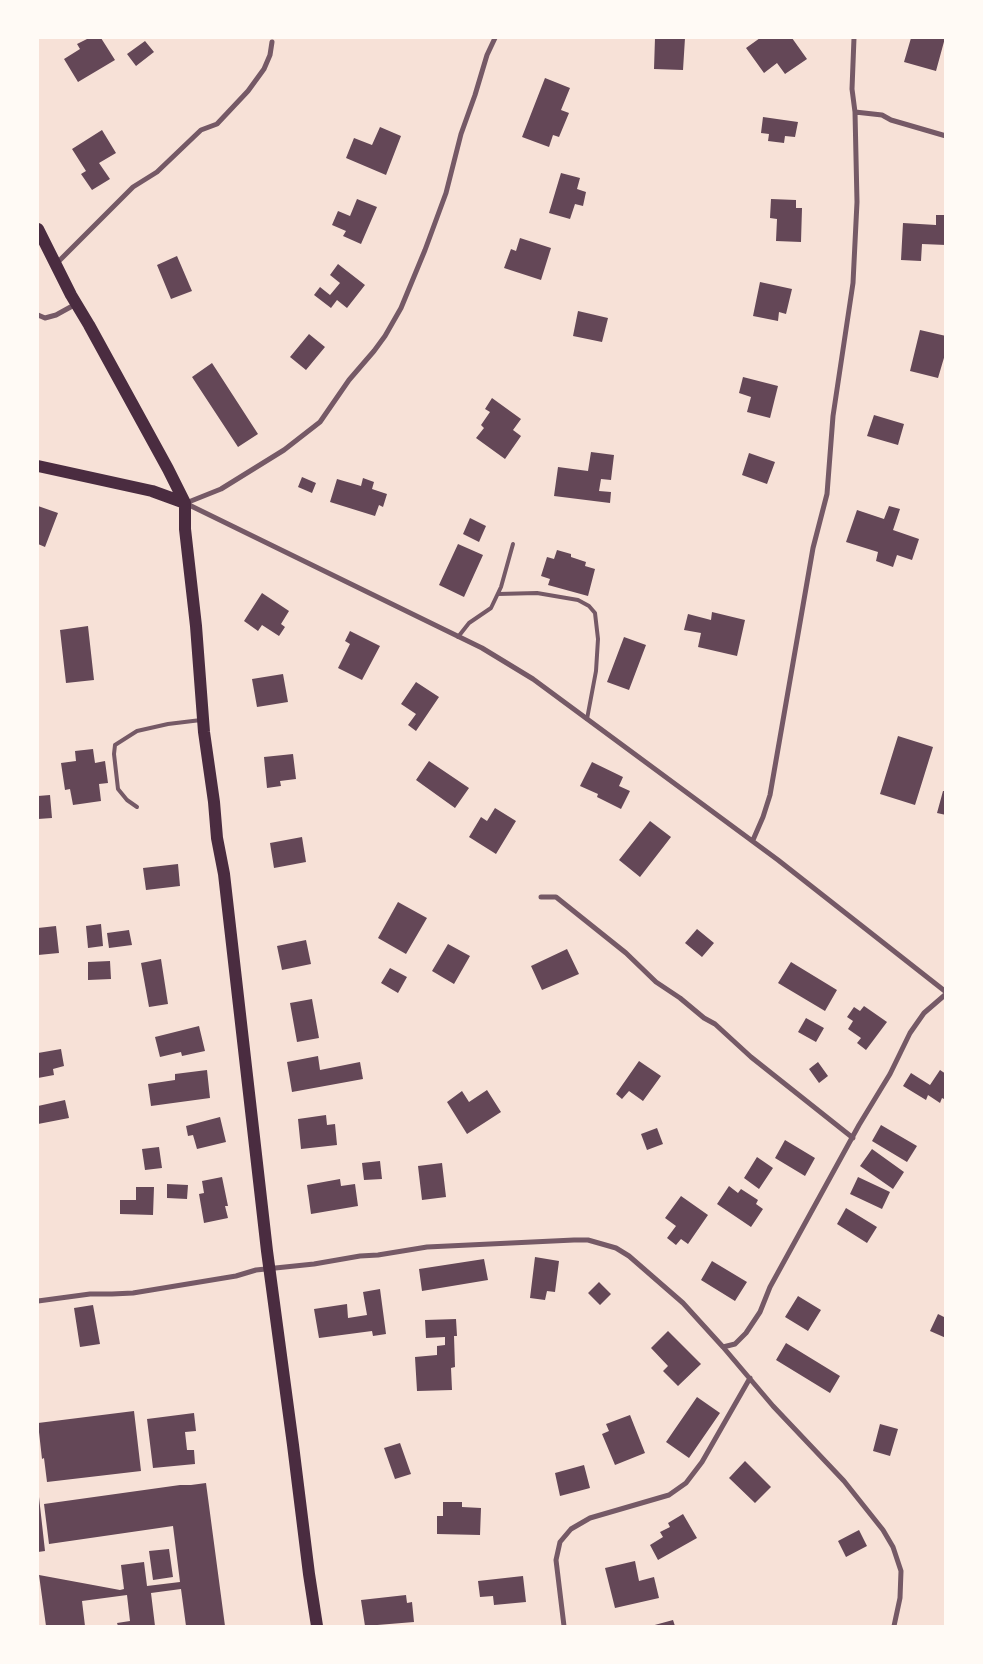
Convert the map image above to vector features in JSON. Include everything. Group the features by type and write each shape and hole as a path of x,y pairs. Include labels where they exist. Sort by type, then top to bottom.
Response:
{"main road":[{"path":"38,229 76,304 185,503 185,529 196,626 203,720 217,838 224,874 239,1017 270,1268 317,1626"},
{"path":"38,466 152,491 185,503"}],"street":[{"path":"185,503 210,495 221,489 284,450 320,422 349,380 385,336 400,308 425,250 446,193 461,134 475,95 486,55 495,38"},
{"path":"753,840 770,795 811,557 827,494 833,416 853,283 857,202 855,112 852,89 854,38"},
{"path":"55,264 133,187 157,172 201,130 217,124 248,91 264,69 270,55 272,42"},
{"path":"855,112 882,115 891,120 946,136"},
{"path":"38,315 45,318 56,315 76,304"},
{"path":"185,503 482,648 533,679 753,840 946,993 917,1021 890,1074 859,1125 770,1288 760,1312 736,1344 723,1346"},
{"path":"541,897 556,897 626,953 656,982 715,1024 751,1057 853,1138"},
{"path":"38,1301 90,1294 133,1293 236,1276 256,1270 314,1264 427,1247 588,1240 616,1248 629,1256 684,1303 773,1406 844,1481 883,1530 893,1547 900,1571 900,1598 894,1626"},
{"path":"564,1626 556,1560 560,1542 571,1529 590,1518 669,1495 686,1483 702,1462 750,1378"}],"lane":[{"path":"458,636 469,623 491,608 498,594 513,544"},
{"path":"498,594 537,593 578,600 589,606 595,613 598,639 596,671 587,719"},
{"path":"137,807 127,800 118,789 114,754 115,745 137,731 168,724 203,720"}],"building":[{"path":"89,38 101,38 115,60 78,82 64,59 80,49 77,44"},
{"path":"655,38 685,38 683,70 654,69"},
{"path":"760,38 792,38 807,59 785,74 777,63 764,73 746,48"},
{"path":"911,38 945,38 936,71 904,62"},
{"path":"145,41 154,52 136,66 127,54"},
{"path":"545,78 570,88 561,110 569,113 559,137 553,135 549,147 522,137"},
{"path":"763,117 798,122 795,137 785,136 784,143 768,141 769,134 761,133"},
{"path":"380,127 401,136 386,175 346,158 354,138 372,145"},
{"path":"102,130 116,153 99,163 110,179 92,190 81,174 86,171 72,149"},
{"path":"561,173 580,178 577,189 586,192 583,206 575,204 570,219 549,213"},
{"path":"357,199 377,207 361,244 343,236 346,231 332,225 338,211 350,216"},
{"path":"771,199 796,200 796,208 802,208 801,242 776,241 777,219 770,218"},
{"path":"936,215 946,215 946,245 922,244 921,261 901,260 903,223 936,225"},
{"path":"520,238 551,248 541,280 504,268 511,249 516,251"},
{"path":"177,256 192,291 171,299 157,265"},
{"path":"338,264 365,285 347,308 337,300 331,308 314,295 320,287 330,295 340,283 330,275"},
{"path":"760,282 792,289 786,314 779,312 778,321 753,316"},
{"path":"578,311 608,318 602,342 573,336"},
{"path":"920,330 946,336 946,351 938,378 910,371"},
{"path":"309,334 325,347 306,370 290,357"},
{"path":"212,363 258,434 238,447 192,377"},
{"path":"743,377 778,386 770,418 747,412 751,397 739,393"},
{"path":"492,398 521,419 513,430 521,436 505,459 476,438 484,428 481,425 490,412 485,409"},
{"path":"874,415 904,424 898,445 867,436"},
{"path":"591,452 614,455 611,480 601,479 599,491 611,492 610,503 554,496 558,467 588,471"},
{"path":"749,453 775,462 767,484 742,475"},
{"path":"302,477 316,483 312,493 298,487"},
{"path":"363,478 374,482 372,489 387,494 383,507 379,505 375,516 330,502 337,479 361,486"},
{"path":"38,506 58,513 45,547 38,544"},
{"path":"889,506 900,509 893,530 919,539 912,560 897,555 893,567 876,561 878,552 846,542 857,510 884,519"},
{"path":"470,518 486,526 479,542 463,534"},
{"path":"458,544 483,555 464,597 439,585"},
{"path":"557,550 571,554 571,557 586,562 585,566 595,569 588,596 548,585 550,579 541,576 547,557 554,559"},
{"path":"262,593 289,611 281,624 285,627 279,636 262,625 258,631 244,621"},
{"path":"712,612 745,620 737,656 698,647 701,633 684,630 688,614 711,620"},
{"path":"88,626 94,680 66,683 60,630"},
{"path":"350,631 380,646 362,680 338,668 350,644 345,641"},
{"path":"624,637 646,645 629,690 607,682"},
{"path":"283,674 288,702 257,707 252,679"},
{"path":"416,682 439,697 416,731 408,725 416,714 401,704"},
{"path":"898,736 933,747 915,805 880,794"},
{"path":"93,749 95,763 105,761 108,783 99,784 101,801 73,805 70,789 65,790 61,763 76,761 75,751"},
{"path":"293,754 296,779 280,781 281,786 267,788 264,757"},
{"path":"429,761 469,788 455,808 416,780"},
{"path":"592,762 623,777 619,786 630,791 621,809 597,797 598,794 580,786"},
{"path":"943,791 946,791 946,815 937,813"},
{"path":"50,795 52,818 38,819 38,796"},
{"path":"495,808 516,821 496,854 469,837 481,817 487,821"},
{"path":"650,821 671,837 640,877 619,860"},
{"path":"302,837 306,862 274,868 270,843"},
{"path":"178,864 180,886 146,890 143,868"},
{"path":"398,902 427,918 406,954 378,938"},
{"path":"101,924 103,946 88,948 86,926"},
{"path":"56,926 59,953 38,955 38,928"},
{"path":"697,929 714,943 702,957 685,943"},
{"path":"129,930 132,945 109,948 107,933"},
{"path":"306,940 311,964 282,970 277,946"},
{"path":"448,944 470,956 454,984 432,971"},
{"path":"567,949 579,974 542,990 531,966"},
{"path":"161,959 168,1004 149,1007 141,963"},
{"path":"110,961 111,979 88,980 88,962"},
{"path":"791,962 837,990 825,1011 778,983"},
{"path":"390,968 407,977 398,993 381,983"},
{"path":"312,999 319,1038 297,1042 290,1003"},
{"path":"864,1006 887,1022 866,1050 857,1043 861,1038 848,1029 853,1021 847,1017 854,1007 860,1011"},
{"path":"806,1018 824,1028 816,1042 798,1032"},
{"path":"199,1026 205,1051 182,1056 181,1052 160,1057 155,1037"},
{"path":"61,1049 64,1066 53,1069 54,1075 38,1078 38,1053"},
{"path":"318,1056 320,1070 360,1062 363,1079 292,1092 287,1062"},
{"path":"639,1061 661,1076 643,1101 629,1091 622,1099 616,1094"},
{"path":"818,1062 828,1076 819,1083 809,1069"},
{"path":"207,1070 210,1098 151,1106 148,1084 175,1080 175,1074"},
{"path":"940,1070 946,1074 946,1100 942,1098 940,1103 928,1095 926,1100 903,1086 911,1073 930,1085"},
{"path":"487,1090 501,1112 467,1134 447,1102 462,1091 469,1102"},
{"path":"65,1100 69,1118 38,1124 38,1106"},
{"path":"326,1115 327,1125 335,1124 337,1145 301,1149 298,1119"},
{"path":"220,1117 226,1142 197,1149 193,1135 188,1136 186,1126"},
{"path":"881,1125 917,1146 907,1162 872,1141"},
{"path":"657,1128 663,1144 647,1150 641,1134"},
{"path":"785,1140 815,1158 805,1176 775,1158"},
{"path":"159,1147 162,1168 145,1170 142,1149"},
{"path":"872,1149 904,1172 893,1189 860,1166"},
{"path":"757,1157 773,1168 759,1189 744,1178"},
{"path":"380,1161 382,1179 364,1180 362,1163"},
{"path":"442,1163 446,1197 422,1200 418,1166"},
{"path":"222,1177 228,1206 225,1206 228,1218 204,1223 199,1194 204,1193 202,1181"},
{"path":"858,1177 890,1192 882,1209 850,1194"},
{"path":"340,1179 341,1186 355,1184 358,1206 311,1214 307,1185"},
{"path":"167,1184 188,1185 187,1199 167,1198"},
{"path":"729,1186 738,1193 741,1189 758,1200 756,1204 763,1209 751,1227 717,1204"},
{"path":"136,1187 154,1187 153,1215 120,1214 120,1200 136,1200"},
{"path":"681,1196 708,1215 688,1244 681,1239 676,1245 667,1238 676,1226 665,1218"},
{"path":"846,1208 877,1227 867,1243 837,1224"},
{"path":"535,1257 559,1261 555,1292 547,1291 545,1300 530,1298"},
{"path":"484,1259 488,1280 422,1291 419,1269"},
{"path":"712,1261 747,1282 735,1301 701,1280"},
{"path":"599,1282 611,1294 600,1305 588,1293"},
{"path":"380,1289 386,1334 373,1336 372,1331 319,1338 314,1309 347,1304 348,1318 367,1315 363,1292"},
{"path":"798,1296 821,1310 808,1331 785,1317"},
{"path":"93,1305 100,1344 80,1347 74,1308"},
{"path":"938,1314 946,1318 946,1338 930,1331"},
{"path":"456,1319 457,1336 454,1336 455,1367 451,1368 452,1390 417,1391 415,1357 437,1355 437,1346 445,1345 445,1337 426,1338 425,1320"},
{"path":"668,1331 701,1364 678,1386 663,1371 668,1366 651,1348"},
{"path":"786,1343 840,1376 830,1393 776,1360"},
{"path":"697,1397 720,1413 689,1458 666,1442"},
{"path":"134,1411 141,1471 47,1482 38,1423"},
{"path":"194,1413 196,1431 185,1432 187,1450 194,1450 195,1464 153,1468 147,1419"},
{"path":"630,1415 645,1453 615,1465 602,1434 609,1431 606,1424"},
{"path":"880,1424 898,1429 890,1456 873,1451"},
{"path":"400,1443 411,1474 395,1479 384,1448"},
{"path":"745,1461 771,1487 755,1503 729,1478"},
{"path":"584,1465 590,1488 560,1496 555,1473"},
{"path":"206,1483 225,1626 186,1626 181,1589 151,1593 155,1626 118,1626 117,1623 130,1621 127,1595 82,1601 85,1626 46,1626 39,1575 120,1590 124,1589 121,1565 144,1562 147,1586 180,1582 173,1526 49,1544 44,1504"},
{"path":"38,1497 45,1551 38,1552"},
{"path":"443,1502 462,1502 462,1507 481,1508 480,1535 437,1534 437,1516 443,1516"},
{"path":"683,1514 697,1538 658,1560 650,1545 663,1537 660,1532 670,1527 668,1523"},
{"path":"859,1530 867,1546 846,1557 838,1541"},
{"path":"169,1549 173,1577 153,1580 149,1551"},
{"path":"635,1561 639,1581 654,1577 659,1598 615,1608 605,1568"},
{"path":"523,1576 526,1602 494,1605 493,1596 480,1597 478,1581"},
{"path":"406,1595 407,1603 412,1602 414,1622 365,1626 361,1600"},
{"path":"673,1620 675,1626 651,1626"}]}
